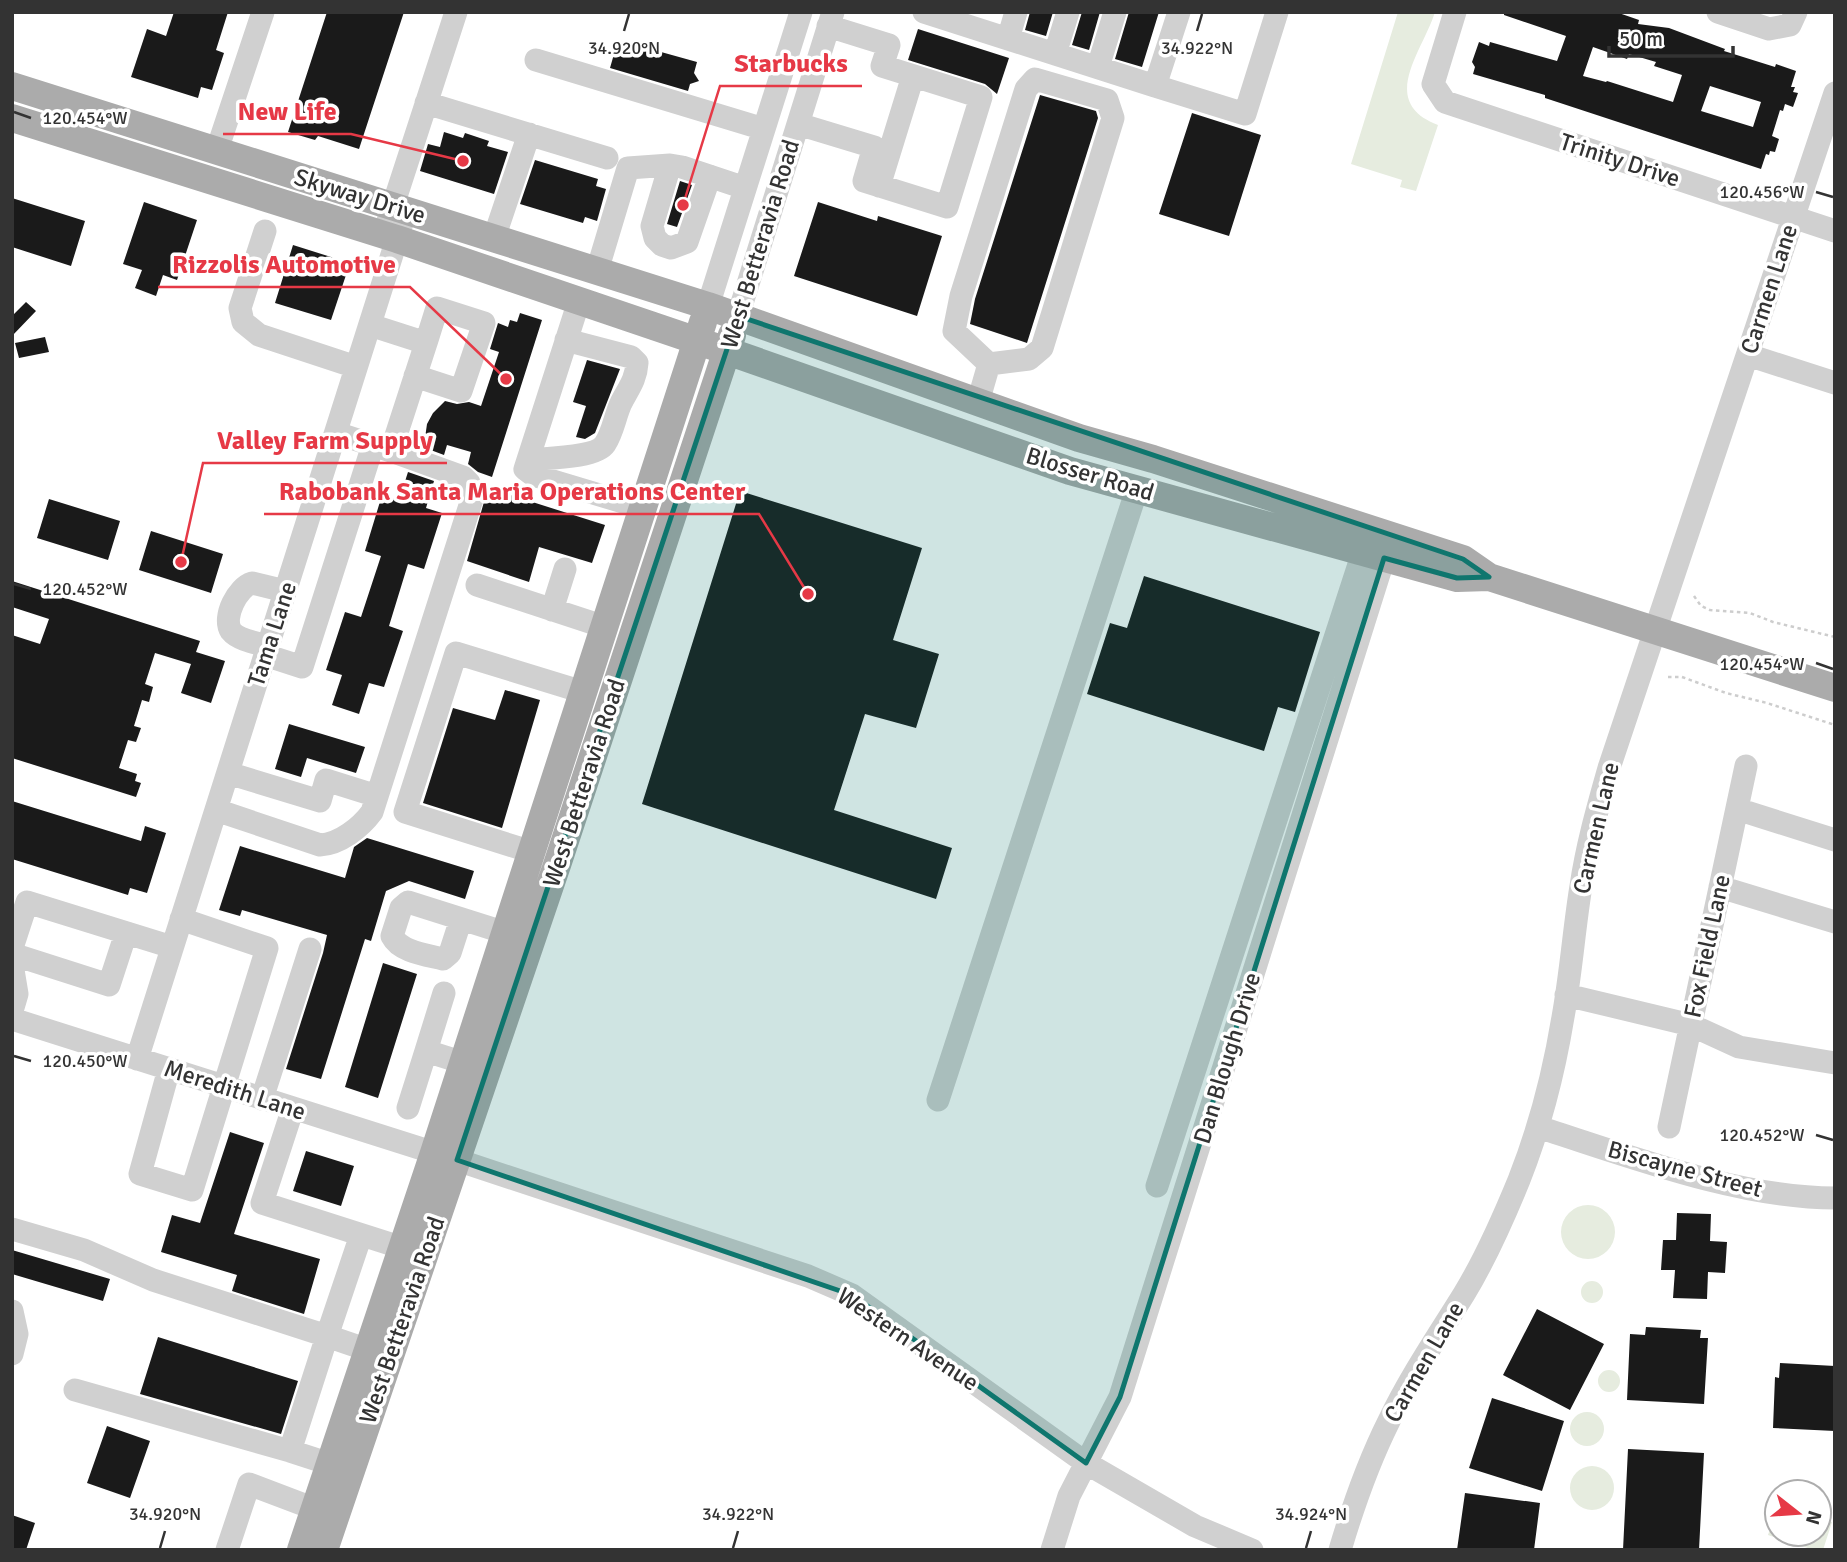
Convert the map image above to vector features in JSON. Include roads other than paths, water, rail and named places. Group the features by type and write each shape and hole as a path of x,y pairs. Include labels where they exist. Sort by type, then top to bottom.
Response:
{"main road":[{"name":"Skyway Drive","path":"12,86 708,306"},
{"name":"Skyway Drive","path":"12,118 390,237 697,341"},
{"name":"Blosser Road","path":"708,306 1079,438 1153,459 1463,559 1489,577 1835,688"},
{"name":"West Betteravia Road","path":"301,1550 403,1248 446,1157 464,1063 708,306"},
{"name":"West Betteravia Road","path":"324,1550 446,1157 738,316"},
{"name":"Blosser Road","path":"697,341 1070,471 1457,578 1489,577"}],"street":[{"path":"217,150 263,12"},
{"name":"Tama Lane","path":"137,1059 370,325 390,237 400,208 426,103 456,12"},
{"name":"West Betteravia Road","path":"708,306 801,12"},
{"path":"925,12 969,19 1008,39 1245,114 1277,12"},
{"path":"1008,39 1016,12"},
{"path":"1055,54 1068,12"},
{"path":"1098,67 1115,12"},
{"path":"1155,86 1179,12"},
{"name":"Trinity Drive","path":"1455,12 1433,84 1445,102 1835,231"},
{"path":"1718,12 1769,29 1790,25 1796,12"},
{"path":"798,124 874,147 864,181 947,207 981,97 882,66 889,45 831,19"},
{"name":"West Betteravia Road","path":"738,316 831,19"},
{"path":"536,60 764,129"},
{"path":"879,186 913,76"},
{"path":"1035,79 1107,100 1113,118 1042,348 1029,359 989,364 954,331 961,296 1026,89 1035,79"},
{"name":"Carmen Lane","path":"1339,1550 1355,1497 1389,1421 1429,1349 1465,1293 1493,1240 1538,1127 1553,1069 1591,831 1609,768 1835,93"},
{"path":"426,103 607,158"},
{"path":"494,238 529,134"},
{"path":"597,271 628,168 670,165 682,167 745,188"},
{"path":"670,165 652,226 655,238 662,245 671,248 687,242 710,176"},
{"path":"265,231 240,308 243,322 259,335 356,367"},
{"path":"579,300 525,469 533,475 643,508"},
{"path":"285,591 252,583 240,591 229,618 229,627 233,633 302,667 382,448 415,376 437,308 484,323 461,391 415,376"},
{"path":"370,325 426,343"},
{"path":"528,460 600,450 636,373 637,363 631,357 566,340"},
{"path":"1748,355 1835,383"},
{"path":"978,402 989,364"},
{"path":"216,810 320,845 329,845 364,823 372,812 473,496 463,477 336,433"},
{"path":"939,1100 1137,489"},
{"path":"1157,1186 1374,555"},
{"name":"Dan Blough Drive","path":"1052,1550 1069,1496 1120,1397 1374,555"},
{"path":"552,610 565,569"},
{"path":"477,586 605,627"},
{"path":"532,852 405,812 456,653 583,692"},
{"name":"Fox Field Lane","path":"1669,1128 1746,765"},
{"path":"228,773 320,802 326,780 377,796"},
{"path":"1737,809 1835,840"},
{"path":"1720,887 1835,922"},
{"path":"12,948 27,902 172,947"},
{"path":"169,1069 140,1174 192,1190 267,947 181,919"},
{"path":"461,919 506,933"},
{"path":"12,954 109,985 126,933"},
{"path":"262,1098 310,949"},
{"path":"12,964 17,994 12,1011"},
{"path":"408,1108 444,993"},
{"path":"1566,995 1691,1025 1739,1047 1835,1063"},
{"name":"Meredith Lane","path":"12,1020 446,1157"},
{"path":"426,1051 464,1063"},
{"path":"293,1108 262,1203 403,1248"},
{"name":"Biscayne Street","path":"1538,1127 1663,1167 1757,1191 1835,1198"},
{"name":"Western Avenue","path":"446,1157 808,1276 852,1295 1086,1463 1195,1526 1252,1550"},
{"path":"12,1229 84,1250 153,1280 368,1350"},
{"path":"290,1451 361,1234"},
{"path":"12,1311 17,1334 12,1354"},
{"path":"75,1390 330,1464"},
{"path":"227,1550 248,1484 315,1509"}],"place":[{"name":"New Life","path":"463,161"},
{"name":"Starbucks","path":"683,205"},
{"name":"Rizzolis Automotive","path":"506,379"},
{"name":"Valley Farm Supply","path":"181,562"},
{"name":"Rabobank Santa Maria Operations Center","path":"808,594"}]}
